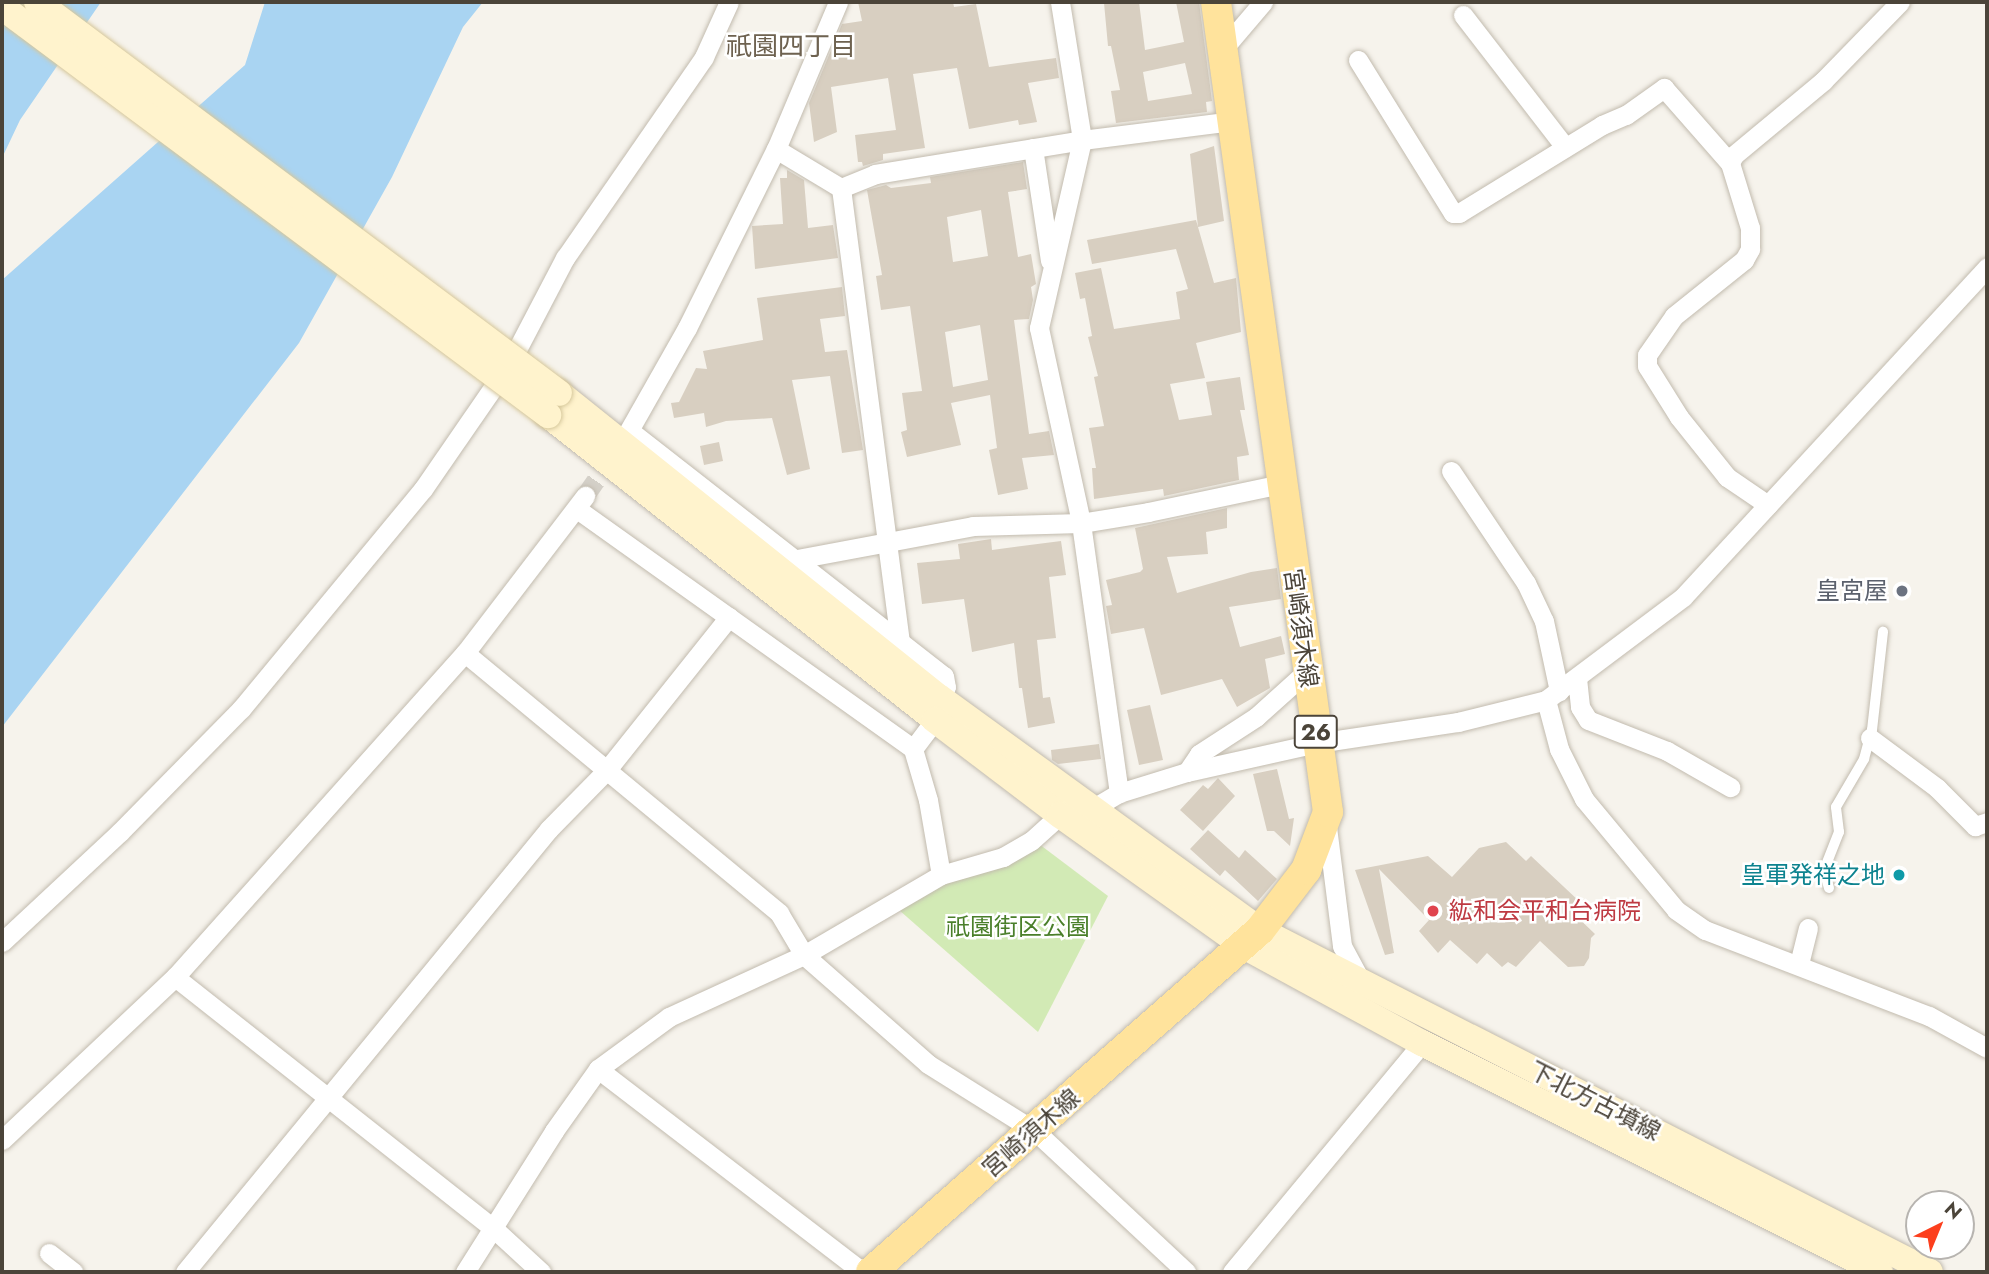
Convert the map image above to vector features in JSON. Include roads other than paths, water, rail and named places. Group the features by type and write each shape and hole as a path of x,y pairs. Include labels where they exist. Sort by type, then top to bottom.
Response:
{"main road":[{"name":"宮崎須木線","path":"871,1272 1251,937 1306,870 1328,812 1280,484 1216,2"}],"street":[{"path":"37,2 554,404 937,709 1060,815 1251,937"},
{"path":"2,942 120,832 241,709 424,489 510,363 565,258 704,57 729,2"},
{"path":"838,2 776,149 687,328 626,436 797,559 944,676 946,687 937,709 913,749"},
{"path":"1060,2 1082,140 1039,328 1081,523 1119,793"},
{"path":"1223,50 1263,2"},
{"path":"1730,163 1734,155 1823,81 1900,2"},
{"path":"2,7 554,404"},
{"path":"1463,15 1565,147"},
{"path":"1357,60 1452,213 1459,213 1602,125 1626,115 1664,88 1730,163 1750,228 1750,249 1744,260 1674,316 1651,345 1647,366 1679,416 1727,477 1768,505"},
{"path":"841,188 875,174 1082,140 1232,121"},
{"path":"1033,148 1052,272"},
{"path":"776,149 841,188"},
{"path":"841,188 900,643"},
{"path":"465,1272 598,1069 669,1017 804,955 941,875 1003,857 1031,841 1060,815 1092,809 1119,793 1187,772 1317,743 1458,722 1553,696 1683,597 1987,267"},
{"path":"1451,471 1526,583 1544,621 1559,749 1584,799 1676,910 1705,930 1799,964 1928,1016 1987,1048"},
{"path":"797,559 973,526 1081,523 1280,484"},
{"path":"2,1140 176,977 465,653 581,503 729,617 913,749 928,800 941,875"},
{"path":"185,1272 549,829 606,771 729,617"},
{"path":"465,653 606,771 687,834 779,913 804,955 928,1064 1035,1130 1186,1272"},
{"path":"1187,772 1199,754 1256,717 1307,671"},
{"path":"1577,678 1580,707 1588,720 1667,751 1730,787"},
{"path":"937,709 1092,809 1251,937"},
{"path":"1870,738 1937,788 1975,826 1987,822"},
{"path":"1328,812 1327,843 1342,946 1362,983"},
{"path":"1799,964 1808,929"},
{"name":"下北方古墳線","path":"1251,937 1362,983 1930,1272"},
{"name":"下北方古墳線","path":"1251,937 1422,1044 1880,1272"},
{"path":"176,977 492,1227 541,1272"},
{"path":"1232,1272 1422,1044"},
{"path":"598,1069 863,1272"},
{"path":"49,1253 73,1272"}],"lane":[{"path":"1829,888 1824,870 1839,832 1836,807 1864,759 1870,738 1883,632"}],"water":[{"path":"2,2 101,2 20,120 2,158"},
{"path":"265,2 483,2 463,27 392,177 299,343 2,727 2,280 245,65"}],"tunnel":[{"path":"585,496 615,453"}],"place":[{"name":"皇宮屋","path":"1902,591"},
{"name":"皇軍発祥之地","path":"1899,875"},
{"name":"紘和会平和台病院","path":"1433,911"}],"district":[{"name":"祇園四丁目","path":"791,47"}],"park label":[{"name":"祇園街区公園","path":"1018,927"}]}
